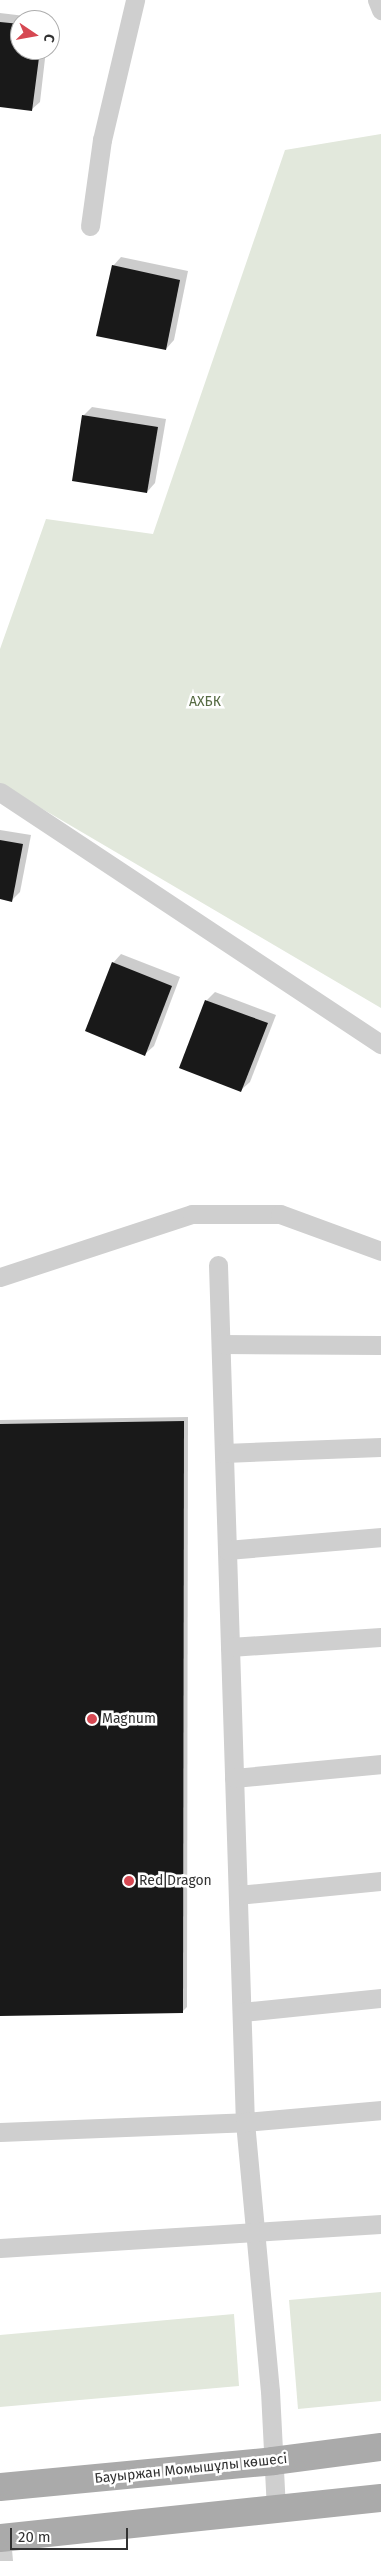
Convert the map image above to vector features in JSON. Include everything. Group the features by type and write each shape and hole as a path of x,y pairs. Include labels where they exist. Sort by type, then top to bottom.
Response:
{"main road":[{"name":"Бауыржан Момышұлы көшесі","path":"0,2487 273,2461 381,2447"},
{"path":"1,2546 276,2508 381,2498"}],"lane":[{"path":"90,226 102,140 136,0"},
{"path":"377,0 381,10"},
{"path":"0,792 381,1044"},
{"path":"0,1277 192,1214 280,1214 381,1252"},
{"path":"218,1265 245,2122 276,2508"},
{"path":"220,1344 381,1345"},
{"path":"224,1453 381,1447"},
{"path":"227,1550 381,1538"},
{"path":"230,1647 381,1637"},
{"path":"234,1778 381,1764"},
{"path":"238,1895 381,1881"},
{"path":"242,2012 381,1998"},
{"path":"0,2132 245,2122 381,2110"},
{"path":"0,2248 255,2234 381,2224"}],"green space":[{"name":"АХБК","path":"381,134 381,1008 0,784 0,649 46,519 153,534 285,150"},
{"path":"381,2292 381,2401 298,2409 289,2300"},
{"path":"234,2314 239,2386 0,2407 0,2335"}],"building":[{"path":"0,22 10,23 10,60 39,60 32,111 0,107"},
{"path":"112,265 180,280 166,350 96,336"},
{"path":"82,415 158,427 147,493 72,481"},
{"path":"0,840 23,844 12,902 0,899"},
{"path":"112,962 172,986 145,1056 85,1031"},
{"path":"205,1000 268,1023 241,1092 179,1068"},
{"name":"Magnum","path":"184,1421 183,2013 0,2016 0,1424"}],"place":[{"name":"Magnum","path":"92,1719"},
{"name":"Red Dragon","path":"129,1881"}]}
